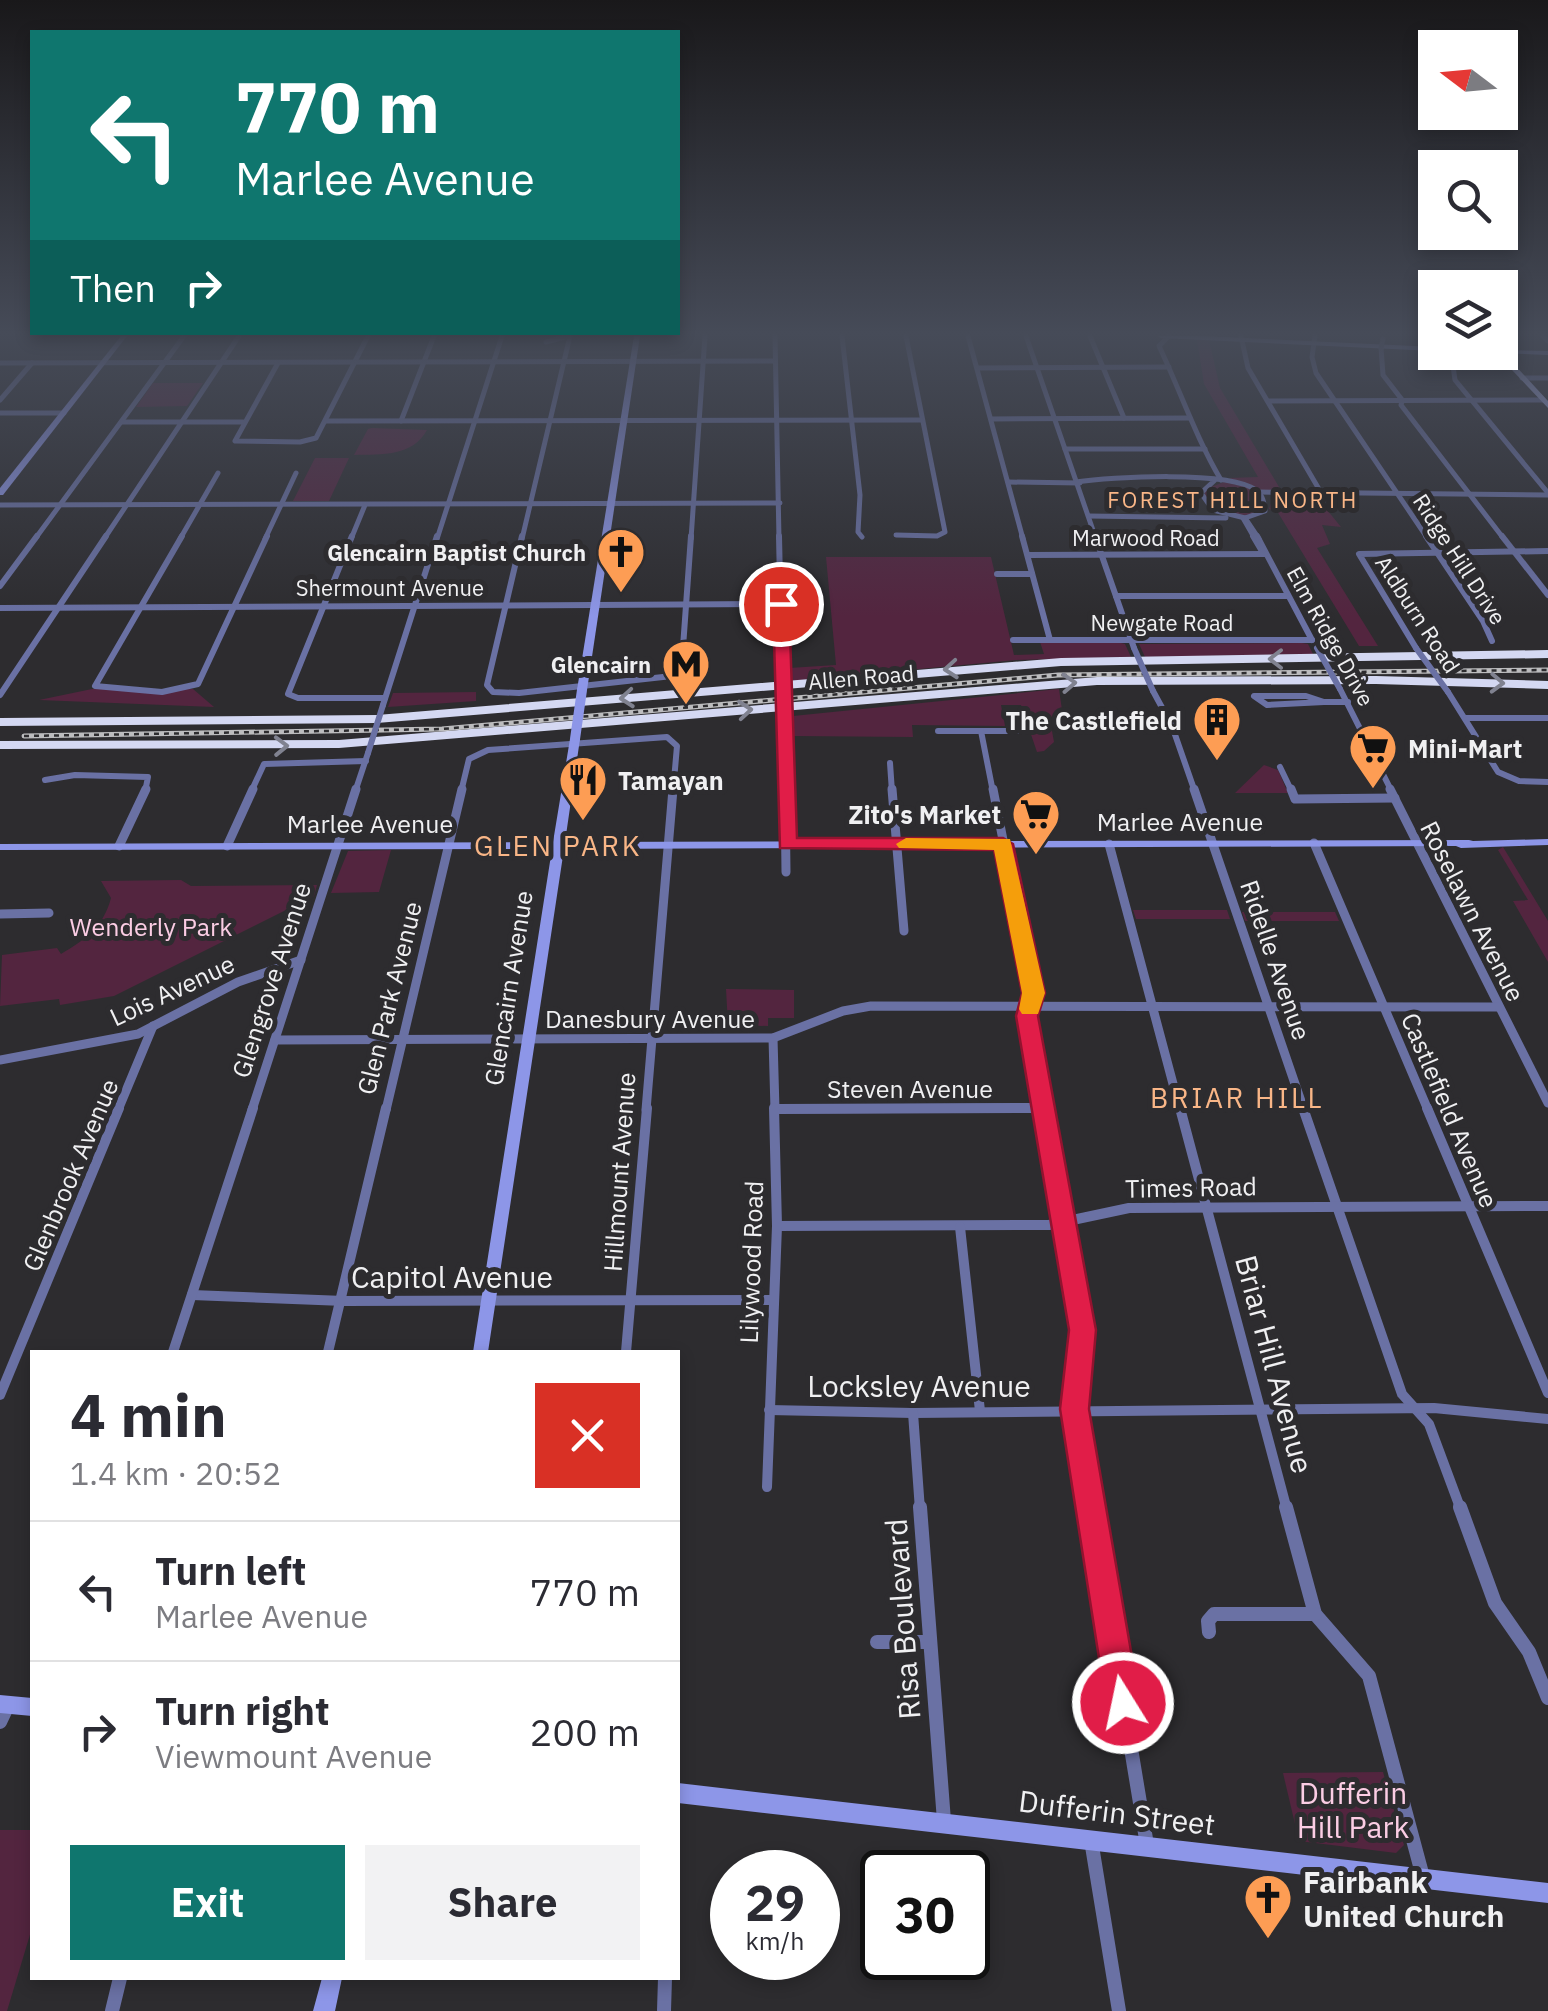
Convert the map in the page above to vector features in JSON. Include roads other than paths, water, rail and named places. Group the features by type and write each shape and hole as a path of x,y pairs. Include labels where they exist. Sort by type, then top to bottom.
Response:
{"highway":[{"name":"Allen Road","path":"0,722 202,723 462,713 1061,662 1548,654"},
{"name":"Allen Road","path":"0,745 276,746 401,740 1096,681 1376,680 1548,685"},
{"path":"0,714 202,723"},
{"path":"0,753 120,746"}],"street":[{"path":"0,493 50,430"},
{"path":"0,586 116,430"},
{"path":"0,694 177,430"},
{"path":"241,430 236,440 288,442 313,440 320,430"},
{"name":"Glengrove Avenue","path":"174,1350 472,430"},
{"path":"548,430 487,686 490,690 519,693 679,677 688,604 699,430"},
{"name":"Glencairn Avenue","path":"480,1350 622,430"},
{"path":"778,430 786,872"},
{"path":"852,430 862,518 858,532 862,537"},
{"path":"896,536 937,536 945,532 924,430"},
{"path":"994,430 1050,640"},
{"name":"Ridelle Avenue","path":"1059,430 1133,644 1172,726 1402,1394 1429,1424 1495,1602 1529,1652 1548,1698"},
{"path":"1196,430 1223,481"},
{"path":"1285,430 1322,495"},
{"name":"Ridge Hill Drive","path":"1354,430 1492,641"},
{"path":"1423,430 1548,595"},
{"path":"1495,430 1548,494"},
{"path":"1065,449 1205,449"},
{"path":"218,473 96,686 144,690 188,689 198,684 296,473"},
{"path":"1203,488 1214,481"},
{"path":"1008,482 1223,481 1245,484 1261,495 1548,494"},
{"path":"1163,482 1190,483 1203,488"},
{"path":"1203,488 1202,500 1233,517"},
{"path":"1089,516 1245,518 1264,511 1261,495"},
{"path":"0,506 780,503"},
{"path":"365,505 288,694 298,698 384,701"},
{"path":"1162,517 1202,515 1214,510"},
{"name":"Elm Ridge Drive","path":"1245,518 1240,519 1250,528 1258,551 1265,554 1363,736"},
{"path":"1436,552 1548,551"},
{"name":"Aldburn Road","path":"1436,552 1359,554 1498,772 1519,781 1548,782"},
{"name":"Marwood Road","path":"1028,555 1265,554"},
{"path":"998,574 1032,574"},
{"path":"1116,596 1288,596"},
{"name":"Shermount Avenue","path":"0,608 781,604"},
{"name":"Newgate Road","path":"1013,640 1314,644"},
{"path":"1324,702 1306,696 1254,696 1267,705 1348,702"},
{"path":"1466,718 1548,718"},
{"path":"938,731 1022,731"},
{"path":"981,731 1033,993 1027,1016 1082,1330 1074,1409 1147,1845"},
{"name":"Hillmount Avenue","path":"574,742 663,736 676,742 626,1350"},
{"name":"Roselawn Avenue","path":"1363,736 1547,1098"},
{"name":"Glen Park Avenue","path":"328,1350 469,759 476,753 574,742"},
{"path":"228,846 264,764 367,757"},
{"path":"890,763 904,932"},
{"path":"1280,767 1295,798 1395,798"},
{"path":"45,780 75,775 148,777 150,783 120,846"},
{"name":"Marlee Avenue","path":"0,848 1548,842"},
{"name":"Castlefield Avenue","path":"1314,843 1548,1393"},
{"name":"Briar Hill Avenue","path":"1109,844 1315,1614 1369,1676 1424,1880"},
{"path":"0,914 49,913"},
{"name":"Lois Avenue","path":"0,1060 48,1048 116,1040 153,1026 258,972 301,960"},
{"name":"Danesbury Avenue","path":"275,1040 774,1038 862,1007 1499,1007"},
{"name":"Glenbrook Avenue","path":"0,1395 153,1026"},
{"name":"Lilywood Road","path":"768,1488 777,1226 774,1038"},
{"name":"Steven Avenue","path":"777,1109 1042,1108"},
{"name":"Times Road","path":"777,1226 1063,1224 1129,1208 1548,1206"},
{"path":"960,1227 980,1411"},
{"name":"Capitol Avenue","path":"192,1295 488,1302 772,1300"},
{"name":"Locksley Avenue","path":"769,1410 913,1413 1415,1408 1548,1420"},
{"name":"Risa Boulevard","path":"913,1413 944,1821"},
{"path":"1209,1632 1208,1622 1214,1614 1315,1614"},
{"path":"877,1642 929,1642"},
{"path":"3,1710 30,1707"},
{"name":"Dufferin Street","path":"680,1793 1548,1894"},
{"path":"1090,1838 1119,2011"},
{"path":"112,2011 120,1980"},
{"path":"324,2011 332,1980"},
{"path":"664,2011 665,1980"}],"railway":[{"path":"24,736 442,729 1058,675 1548,670"}],"place":[{"name":"Glencairn Baptist Church","path":"621,594"},
{"name":"Glencairn","path":"686,706"},
{"name":"The Castlefield","path":"1217,762"},
{"name":"Mini-Mart","path":"1373,790"},
{"name":"Tamayan","path":"583,822"},
{"name":"Zito's Market","path":"1036,856"},
{"name":"Fairbank United Church","path":"1268,1940"}],"district":[{"name":"FOREST HILL NORTH","path":"1233,499"},
{"name":"GLEN PARK","path":"558,845"},
{"name":"BRIAR HILL","path":"1237,1097"}],"park label":[{"name":"Wenderly Park","path":"151,926"},
{"name":"Dufferin Hill Park","path":"1353,1809"}]}
